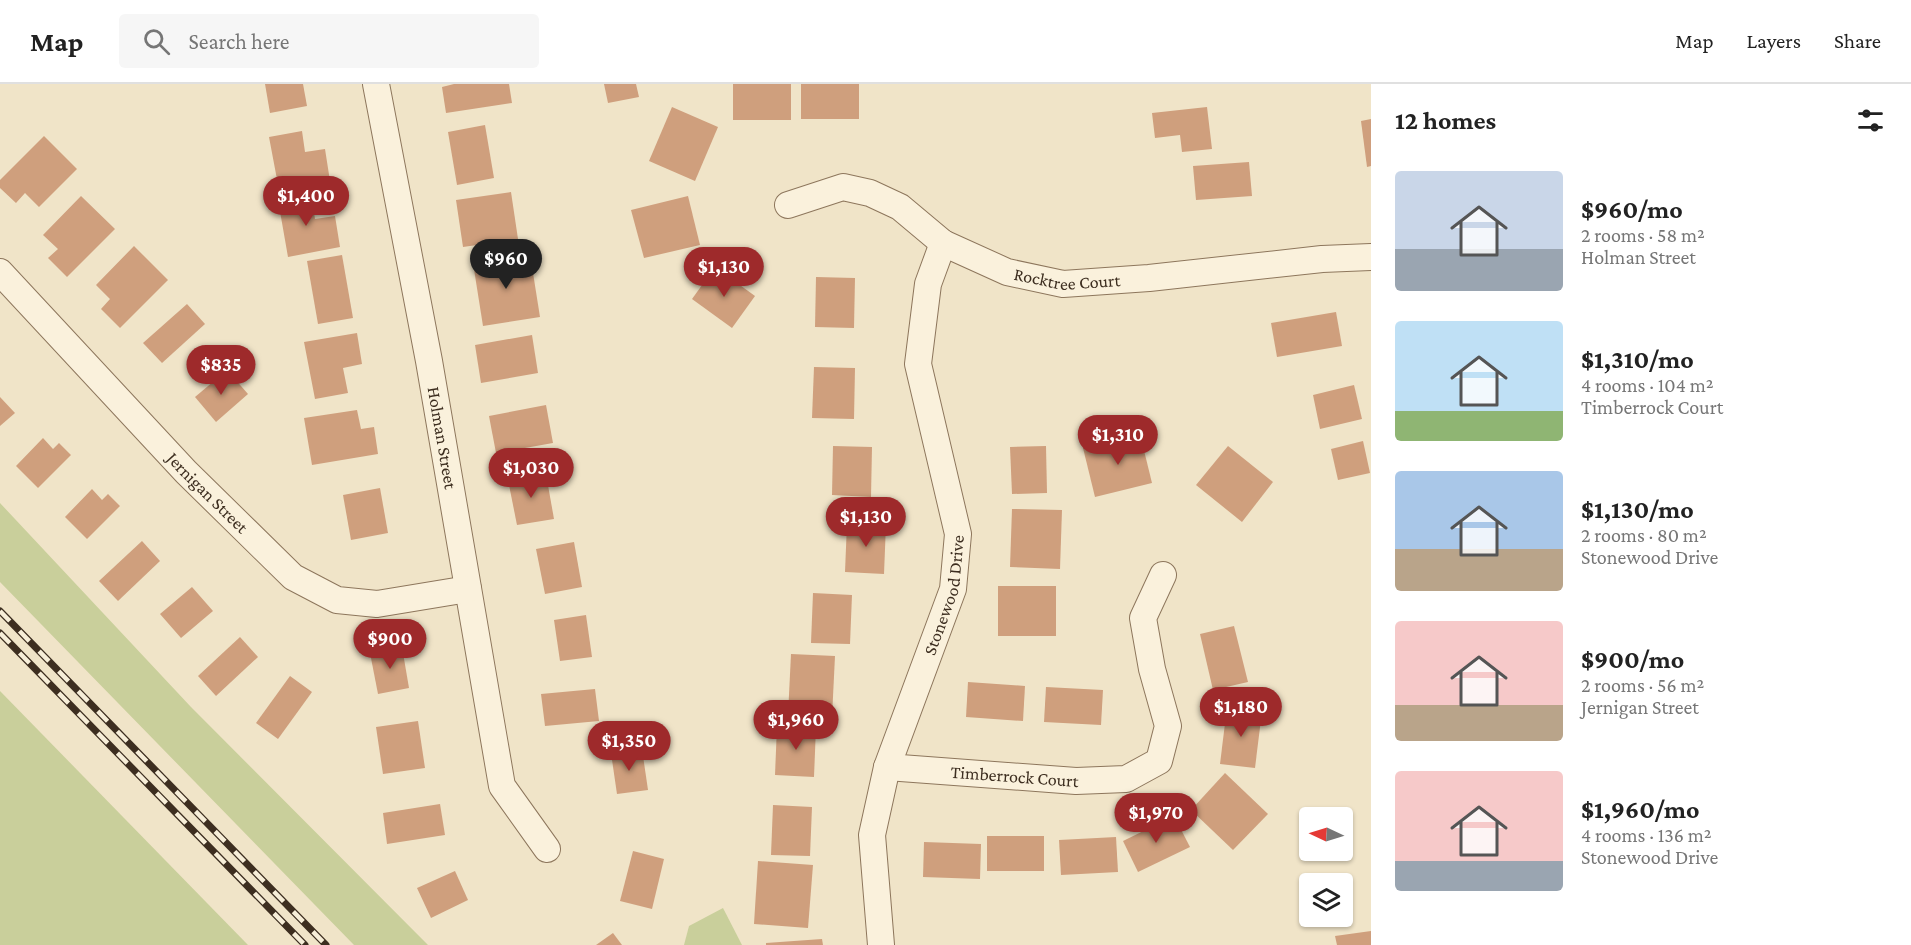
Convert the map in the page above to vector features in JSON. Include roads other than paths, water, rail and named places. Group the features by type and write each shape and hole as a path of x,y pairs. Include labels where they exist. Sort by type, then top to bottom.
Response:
{"street":[{"name":"Holman Street","path":"376,84 429,361 502,786 547,849"},
{"name":"Rocktree Court","path":"788,205 843,187 870,193 900,207 943,243 1006,272 1064,284 1149,278 1311,260 1371,257"},
{"name":"Stonewood Drive","path":"881,945 873,835 887,767 953,589 958,534 918,364 928,284 943,243"},
{"name":"Jernigan Street","path":"0,272 186,472 293,577 337,600 377,604 468,589"},
{"name":"Timberrock Court","path":"887,767 1076,781 1126,779 1159,761 1168,726 1152,669 1143,618 1163,575"}],"railway":[{"path":"0,611 326,945"},
{"path":"0,633 305,945"}]}
